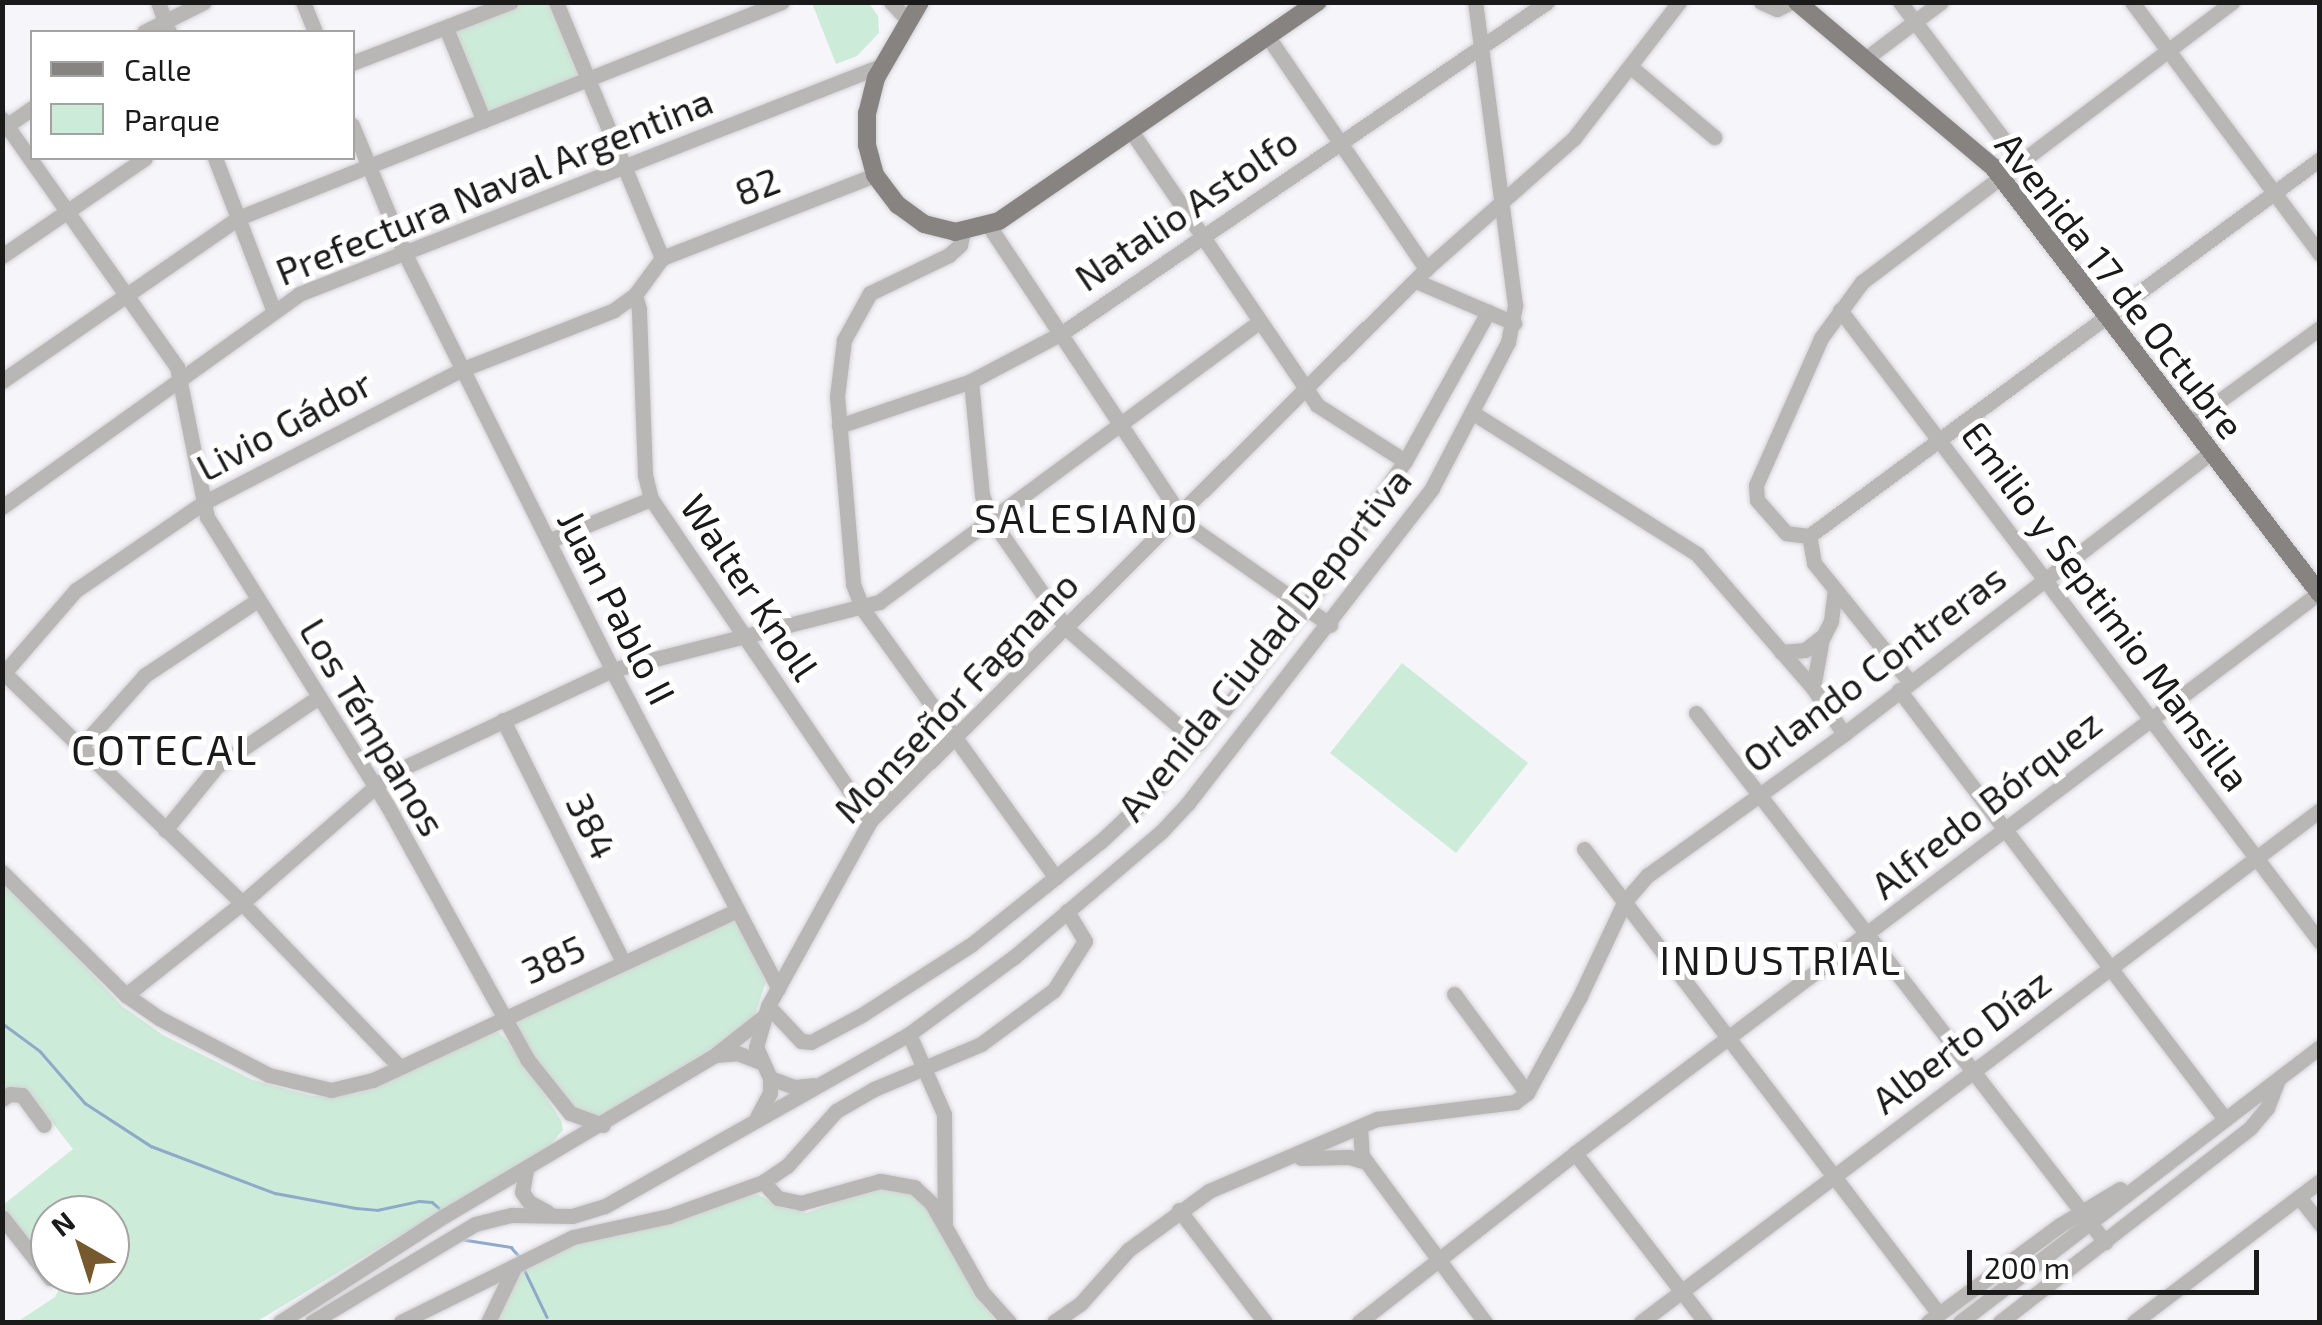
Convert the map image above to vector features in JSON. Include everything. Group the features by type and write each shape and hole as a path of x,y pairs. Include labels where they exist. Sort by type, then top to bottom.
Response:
{"main road":[{"path":"920,2 883,65 866,124 876,174 890,198 915,219 938,230 963,232 990,226 1318,2"},
{"name":"Avenida 17 de Octubre","path":"1794,2 2000,176 2319,593"}],"street":[{"path":"158,2 166,26 204,2"},
{"path":"303,2 314,30"},
{"path":"355,62 446,28 489,6 511,2"},
{"path":"556,2 662,258 635,295"},
{"path":"2,381 238,218 782,2"},
{"path":"891,2 909,20"},
{"name":"Avenida Ciudad Deportiva","path":"754,1120 909,1034 965,996 1174,818 1330,625 1432,488 1474,413 1514,323 1503,205 1475,2"},
{"name":"Natalio Astolfo","path":"839,426 971,380 1062,334 1547,2"},
{"name":"Monseñor Fagnano","path":"280,1322 444,1216 604,1125 716,1055 766,1010 870,821 1421,275 1574,138 1679,2"},
{"path":"1761,2 1776,9 1794,2"},
{"path":"1900,2 2020,160"},
{"path":"1866,59 1942,2"},
{"path":"2132,2 2320,254"},
{"path":"2232,2 1862,282 1821,338 1756,485 1762,510 1786,533 1809,536 2320,158"},
{"path":"446,28 484,120"},
{"path":"1268,37 1341,143 1421,275 1514,323"},
{"name":"Prefectura Naval Argentina","path":"2,508 273,309 320,284 883,65"},
{"path":"1630,67 1714,137"},
{"path":"30,109 4,124 30,160"},
{"path":"1131,131 1323,412 1404,461"},
{"name":"Juan Pablo II","path":"355,132 404,252 612,670 778,988"},
{"path":"30,160 180,378"},
{"path":"2,256 142,160"},
{"path":"217,160 273,309"},
{"name":"82","path":"662,258 876,174"},
{"path":"990,226 1180,516 1192,530 1330,625"},
{"path":"963,232 953,252 877,287 858,308 838,364 839,426 853,584 862,608 1056,878"},
{"name":"Livio Gádor","path":"3,672 76,590 203,503 464,369 614,310 635,295"},
{"name":"Walter Knoll","path":"635,295 639,309 645,475 651,499 870,821"},
{"name":"Emilio y Septimio Mansilla","path":"1840,310 2320,942"},
{"name":"Avenida Ciudad Deportiva","path":"766,1010 792,1037 811,1042 972,944 1056,878 1147,798 1198,743 1305,608 1404,461 1488,312"},
{"path":"126,994 242,902 371,787 417,759 612,670 879,602 1258,322"},
{"path":"2190,422 2320,328"},
{"name":"Los Témpanos","path":"180,378 203,503 211,525 371,787 387,805 503,1018 552,1095 566,1122 558,1150"},
{"path":"971,380 982,495 991,519 1066,629 1198,743"},
{"path":"1474,413 1697,554 1813,688 1844,734"},
{"name":"Orlando Contreras","path":"1527,1092 1625,901 1648,875 1844,734 2212,452"},
{"path":"548,541 651,499"},
{"path":"1809,536 1810,555 2225,1119"},
{"path":"1782,652 1805,650 1822,637 1832,621 1835,589"},
{"name":"Alfredo Bórquez","path":"1359,1322 1575,1154 2319,593"},
{"path":"80,748 144,675 258,600"},
{"path":"1813,688 1822,637"},
{"path":"3,672 242,902 399,1066"},
{"path":"165,830 216,766 317,698"},
{"path":"1696,714 2105,1242"},
{"name":"384","path":"503,720 623,962"},
{"name":"Alberto Díaz","path":"1642,1322 2320,810"},
{"path":"1584,849 1835,1176 1934,1318 2167,1163 2320,1047"},
{"name":"385","path":"2,872 126,994 159,1018 243,1063 303,1086 351,1088 735,911"},
{"path":"402,1322 572,1236 669,1216 763,1182 787,1166 836,1112 874,1089 982,1044 1054,990 1085,941 1067,911"},
{"path":"1054,1322 1081,1303 1128,1250 1209,1191 1391,1116 1501,1106 1527,1092 1454,994"},
{"path":"766,1010 757,1034 760,1062 770,1078 796,1087 822,1084"},
{"path":"909,1034 942,1105 946,1129 945,1223"},
{"path":"716,1055 738,1053 760,1062"},
{"path":"312,1322 474,1224 512,1215 557,1216 605,1206 754,1120 766,1106 770,1078"},
{"path":"2000,1322 2250,1128 2267,1108 2278,1078"},
{"path":"2,1099 10,1094 22,1095 44,1125"},
{"name":"Los Témpanos","path":"552,1095 576,1118 604,1125"},
{"path":"1360,1128 1358,1146 1366,1162 1485,1322"},
{"path":"1575,1154 1705,1322"},
{"path":"1286,1160 1349,1157 1366,1162"},
{"path":"526,1170 522,1192 538,1208 557,1216"},
{"path":"763,1182 778,1198 801,1203 880,1180 898,1181 926,1195 982,1292 1009,1322"},
{"path":"2134,1322 2320,1182"},
{"path":"2299,1197 2320,1224"},
{"path":"1178,1210 1264,1322"},
{"path":"1960,1322 2085,1217"},
{"path":"2,1218 30,1253"},
{"path":"488,1322 515,1266"},
{"path":"2154,1307 2166,1322"}],"green space":[{"path":"525,3 551,3 579,79 486,114 451,30"},
{"path":"812,3 869,3 878,16 879,33 857,56 836,64"},
{"path":"1402,663 1528,763 1456,853 1330,753"},
{"path":"2,879 122,1006 163,1035 253,1080 312,1096 359,1093 486,1033 498,1032 512,1045 561,1120 563,1130 550,1145 256,1322 17,1322 56,1295 130,1295 130,1195 30,1195 30,1241 3,1205 73,1149 27,1091 3,1089"},
{"path":"730,920 737,924 766,982 755,1014 735,1034 600,1116 578,1111 544,1075 513,1019"},
{"path":"875,1188 906,1190 923,1202 981,1303 998,1322 495,1322 520,1270 591,1238 755,1193 784,1208 807,1213"}],"waterway":[{"path":"2,1023 40,1051 85,1103 151,1146 275,1193 377,1210 419,1201 432,1202 439,1208"},
{"path":"460,1239 511,1247 518,1255"},
{"path":"524,1269 547,1317"}],"district":[{"name":"SALESIANO","path":"1087,517"},
{"name":"COTECAL","path":"165,748"},
{"name":"INDUSTRIAL","path":"1781,959"}]}
